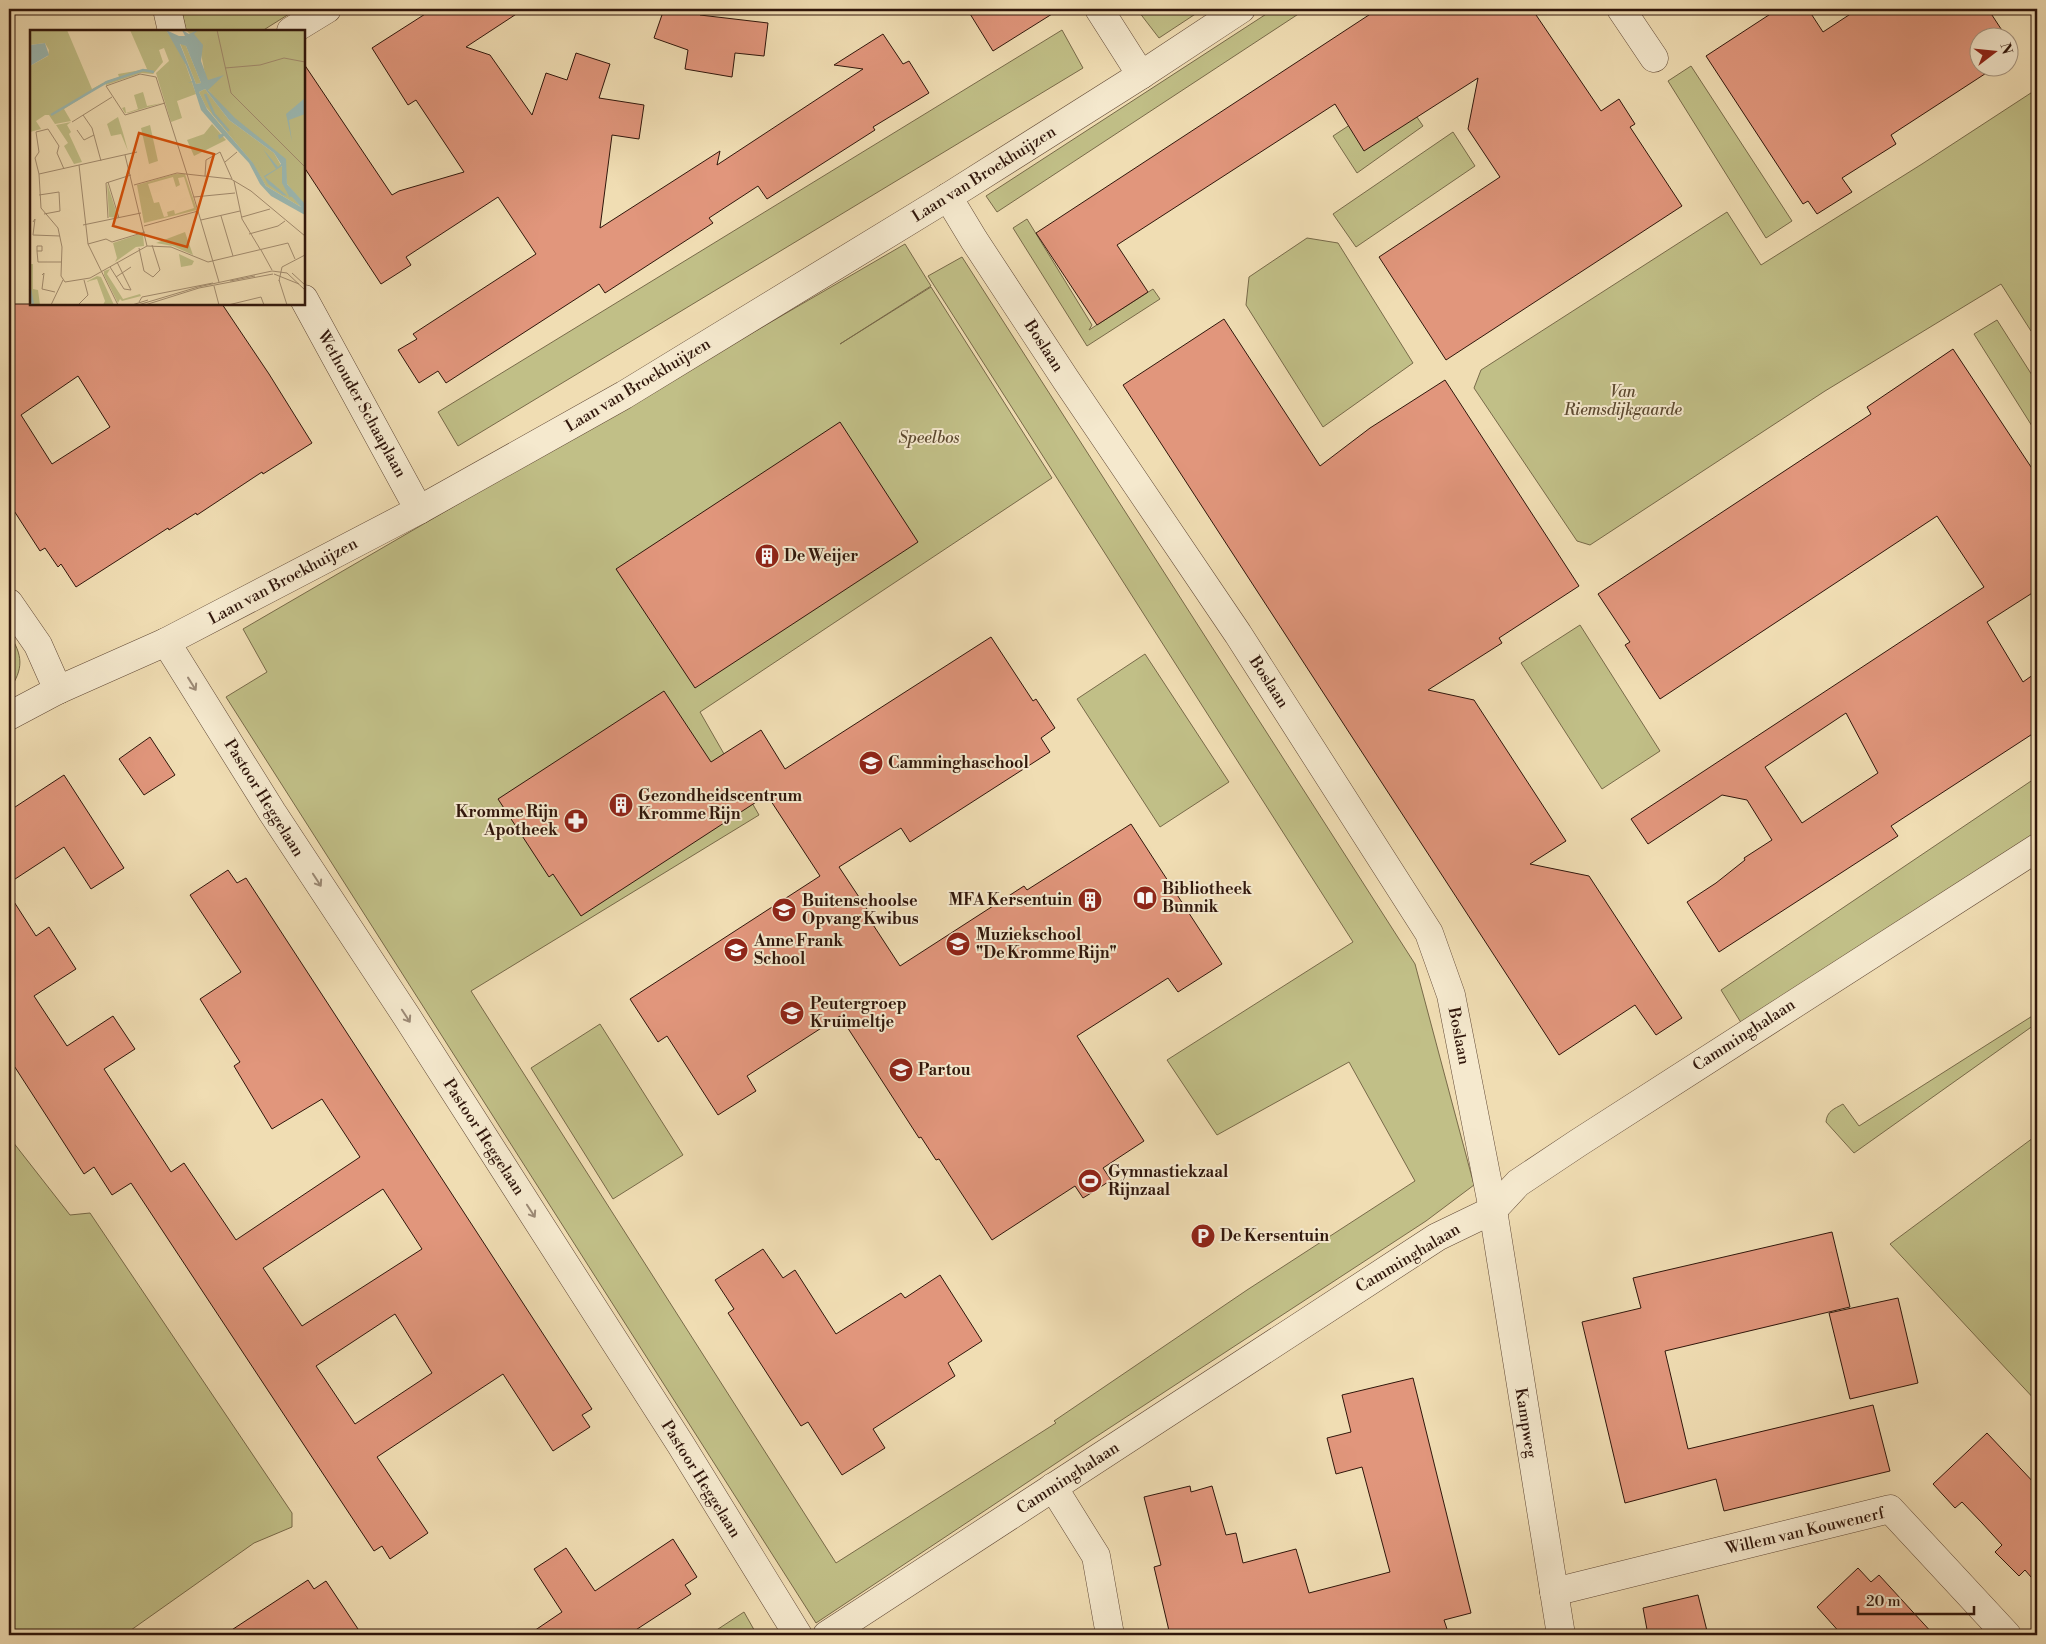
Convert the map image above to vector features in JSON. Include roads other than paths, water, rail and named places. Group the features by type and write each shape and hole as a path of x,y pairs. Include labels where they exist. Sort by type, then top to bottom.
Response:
{"street":[{"path":"167,9 172,30"},
{"path":"294,30 327,9"},
{"path":"1098,9 1141,75"},
{"name":"Laan van Broekhuijzen","path":"9,716 58,690 166,642 419,510 624,395 948,197 1141,75 1241,9"},
{"path":"1621,9 1654,58"},
{"name":"Boslaan","path":"948,197 1061,372 1238,634 1429,933 1451,995 1493,1210"},
{"name":"Wethouder Schaaplaan","path":"305,302 419,510"},
{"path":"9,603 38,645 58,690"},
{"name":"Pastoor Heggelaan","path":"166,642 272,812 407,1017 681,1445 798,1635"},
{"name":"Camminghalaan","path":"827,1635 1437,1237 1493,1210 1518,1183 1578,1142 2037,848"},
{"name":"Kampweg","path":"1493,1210 1561,1635"},
{"path":"1053,1487 1096,1556 1110,1635"},
{"name":"Willem van Kouwenerf","path":"1554,1592 1890,1509 2008,1635"}],"place":[{"name":"De Weijer","path":"767,556"},
{"name":"Camminghaschool","path":"871,763"},
{"name":"Gezondheidscentrum Kromme Rijn","path":"621,805"},
{"name":"Kromme Rijn Apotheek","path":"576,821"},
{"name":"Bibliotheek Bunnik","path":"1145,898"},
{"name":"MFA Kersentuin","path":"1090,900"},
{"name":"Buitenschoolse Opvang Kwibus","path":"784,910"},
{"name":"Muziekschool \"De Kromme Rijn\"","path":"958,944"},
{"name":"Anne Frank School","path":"736,950"},
{"name":"Peutergroep Kruimeltje","path":"792,1013"},
{"name":"Partou","path":"901,1070"},
{"name":"Gymnastiekzaal Rijnzaal","path":"1090,1181"},
{"name":"De Kersentuin","path":"1203,1236"}],"park label":[{"name":"Van Riemsdijkgaarde","path":"1623,401"},
{"name":"Speelbos","path":"929,438"}]}
